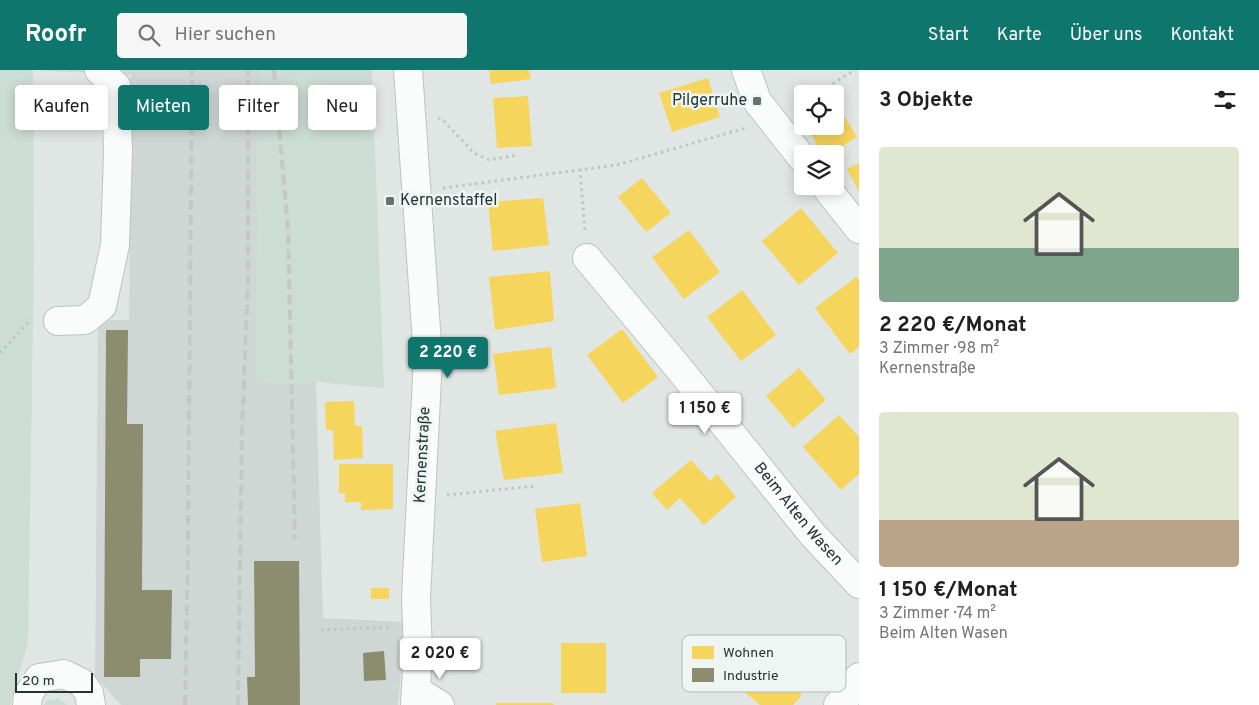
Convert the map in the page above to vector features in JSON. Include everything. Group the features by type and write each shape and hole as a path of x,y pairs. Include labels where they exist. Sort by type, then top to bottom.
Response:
{"street":[{"path":"47,317 85,320 102,306 115,245 118,152 116,86 99,70"},
{"name":"Kernenstraße","path":"408,70 428,358 416,598 416,698 440,705"},
{"path":"746,70 757,101 794,148"},
{"path":"832,195 859,229"},
{"name":"Beim Alten Wasen","path":"587,258 813,535 859,584"},
{"path":"27,705 28,695 39,678 64,674 82,683 89,693 91,705"},
{"path":"838,705 848,695 859,677"}],"path":[{"path":"831,85 855,70"},
{"path":"410,111 442,119 474,152 489,160 518,155"},
{"path":"416,191 617,164 772,121"},
{"path":"580,169 587,258"},
{"path":"0,354 47,317"},
{"path":"421,498 534,486"},
{"path":"321,630 396,627"}],"shaded area":[{"path":"33,70 259,70 259,85 219,85 219,130 259,130 257,381 316,382 323,618 405,622 398,705 121,705 95,676 98,320 129,320 131,130 209,130 209,85 131,85 131,75"}],"green space":[{"path":"0,70 33,70 33,85 15,85 15,130 33,130 34,259 28,642 10,705 0,705"},
{"path":"259,70 372,70 373,85 308,85 308,130 374,130 384,388 316,382 257,381 259,130 298,130 298,85 259,85"},
{"path":"59,698 67,705 44,705 46,701"}],"building: Wohnen":[{"path":"489,70 529,70 531,79 491,84"},
{"path":"708,78 720,117 672,132 659,93"},
{"path":"528,96 532,146 497,148 493,98"},
{"path":"844,116 857,137 844,145 817,145 811,135 844,135"},
{"path":"859,163 859,192 847,169"},
{"path":"642,178 671,213 646,232 618,197"},
{"path":"543,198 549,245 493,251 488,202"},
{"path":"801,208 838,253 799,285 762,241"},
{"path":"689,230 720,272 684,299 652,257"},
{"path":"550,271 554,321 495,330 489,277"},
{"path":"856,277 859,280 859,347 850,354 815,308"},
{"path":"742,290 776,335 741,361 707,317"},
{"path":"622,329 658,377 623,403 587,355"},
{"path":"551,347 556,388 499,395 493,354"},
{"path":"799,368 826,400 793,428 766,396"},
{"path":"354,401 355,426 362,426 363,458 334,460 333,430 326,430 325,402"},
{"path":"839,415 859,437 859,474 841,490 803,447"},
{"path":"556,423 563,473 504,480 495,431"},
{"path":"691,460 710,481 717,474 736,497 704,525 680,498 667,510 652,493"},
{"path":"339,464 393,464 393,509 361,510 361,502 345,502 345,493 339,493"},
{"path":"580,503 587,556 542,562 535,509"},
{"path":"371,588 389,588 389,599 371,599"},
{"path":"561,643 606,643 606,693 561,693"},
{"path":"745,692 799,692 802,695 793,705 760,705"},
{"path":"496,703 554,703 554,705 496,705"}],"building: Industrie":[{"path":"106,330 128,330 127,424 143,424 142,590 172,590 171,659 140,659 140,677 104,677"},
{"path":"254,561 299,561 300,705 248,705 247,677 255,677"},
{"path":"384,651 386,680 364,681 363,653"}],"railway":[{"path":"185,705 192,70"},
{"path":"238,705 242,431 248,281 248,70"},
{"path":"274,70 288,229 295,539"}],"place":[{"name":"Pilgerruhe","path":"757,101"},
{"name":"Kernenstaffel","path":"390,201"}]}
